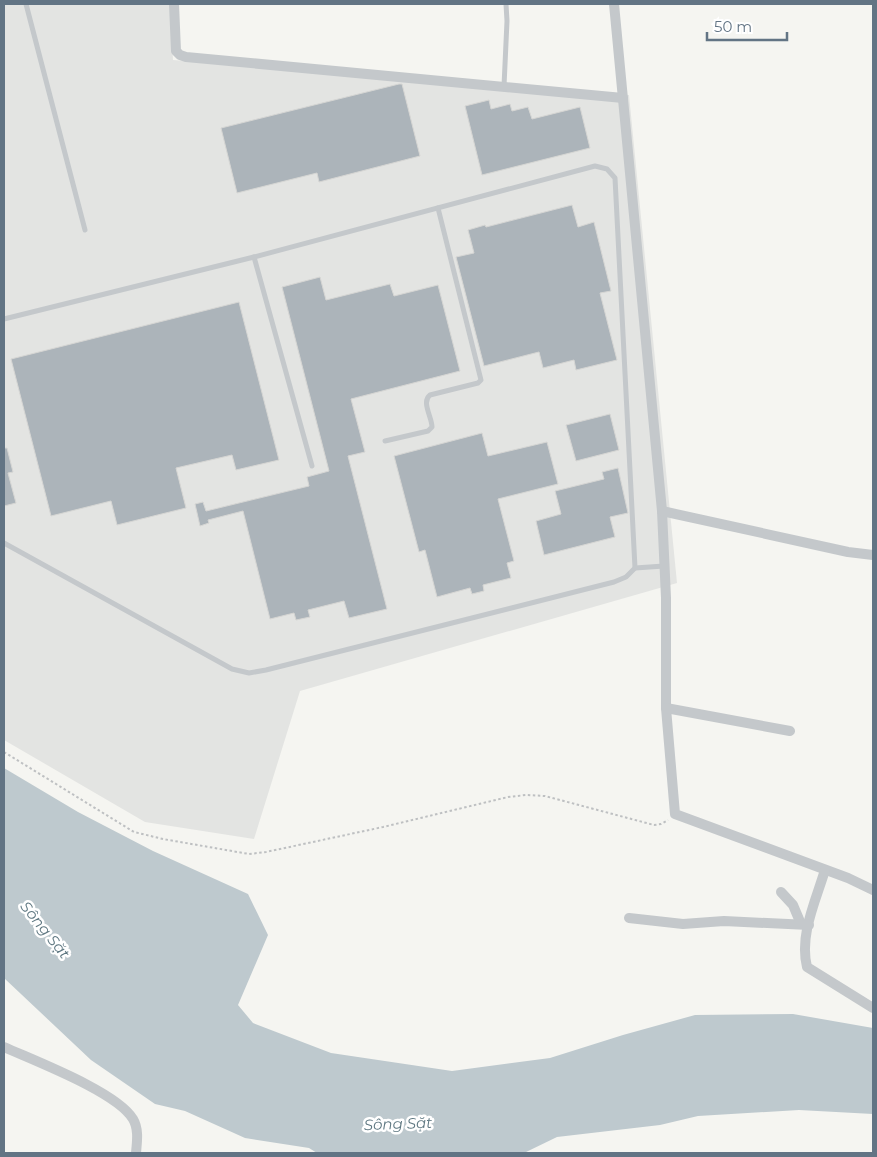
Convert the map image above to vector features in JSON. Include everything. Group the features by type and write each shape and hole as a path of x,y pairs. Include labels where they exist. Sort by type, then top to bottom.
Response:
{"street":[{"path":"174,4 176,51 186,57 623,98"},
{"path":"614,4 662,511 666,598 666,708 675,814 873,889"},
{"path":"662,511 848,552 873,555"},
{"path":"666,708 790,730"},
{"path":"805,925 825,870"},
{"path":"781,892 793,904 805,925 807,967 873,1008"},
{"path":"629,918 683,924 724,921 805,925"},
{"path":"4,1047 94,1088 117,1103 133,1119 136,1127 136,1153"}],"lane":[{"path":"26,4 85,230"},
{"path":"504,86 506,4"},
{"path":"4,319 254,257 595,166 607,169 615,178 636,568"},
{"path":"384,441 428,431 432,427 432,420 425,401 426,397 478,383 481,380 438,208"},
{"path":"254,257 312,466"},
{"path":"4,543 232,669 249,673 614,582 626,577 636,568 664,566"}],"path":[{"path":"4,752 134,832 249,854 382,827 508,797 526,795 545,796 654,825 661,824 675,814"}],"shaded area":[{"path":"4,4 170,4 173,60 629,95 677,583 300,691 254,839 145,822 4,740"}],"water":[{"name":"Sông Sặt","path":"4,768 78,812 153,851 248,894 268,935 238,1005 253,1023 331,1053 452,1071 550,1058 695,1015 793,1014 873,1028 873,1114 799,1110 698,1116 660,1125 557,1137 524,1153 317,1153 309,1148 245,1138 185,1111 155,1104 91,1060 4,978"}],"building":[{"path":"402,84 420,156 319,182 317,173 237,193 221,128"},
{"path":"489,100 491,109 510,104 512,111 528,107 532,119 580,107 590,148 482,175 465,106"},
{"path":"572,205 578,227 594,222 611,291 600,293 617,360 576,370 574,360 543,368 539,352 484,366 456,257 474,253 468,230"},
{"path":"320,277 326,300 390,284 394,296 438,285 460,371 351,399 365,452 348,456 387,609 349,618 344,601 308,610 310,617 296,620 294,613 270,619 243,511 208,520 209,523 200,526 195,504 203,502 206,511 309,486 307,477 329,471 282,287"},
{"path":"239,302 279,460 236,470 232,455 176,468 186,508 117,525 111,501 51,516 11,359"},
{"path":"610,414 619,450 576,461 566,425"},
{"path":"482,433 488,456 547,442 558,484 498,499 514,561 507,563 511,578 483,585 484,591 472,594 470,588 437,597 425,550 419,552 394,456"},
{"path":"4,448 7,448 13,472 8,473 16,503 4,506"},
{"path":"618,468 628,513 610,517 615,537 544,555 536,521 561,514 555,491 604,479 602,472"}]}
